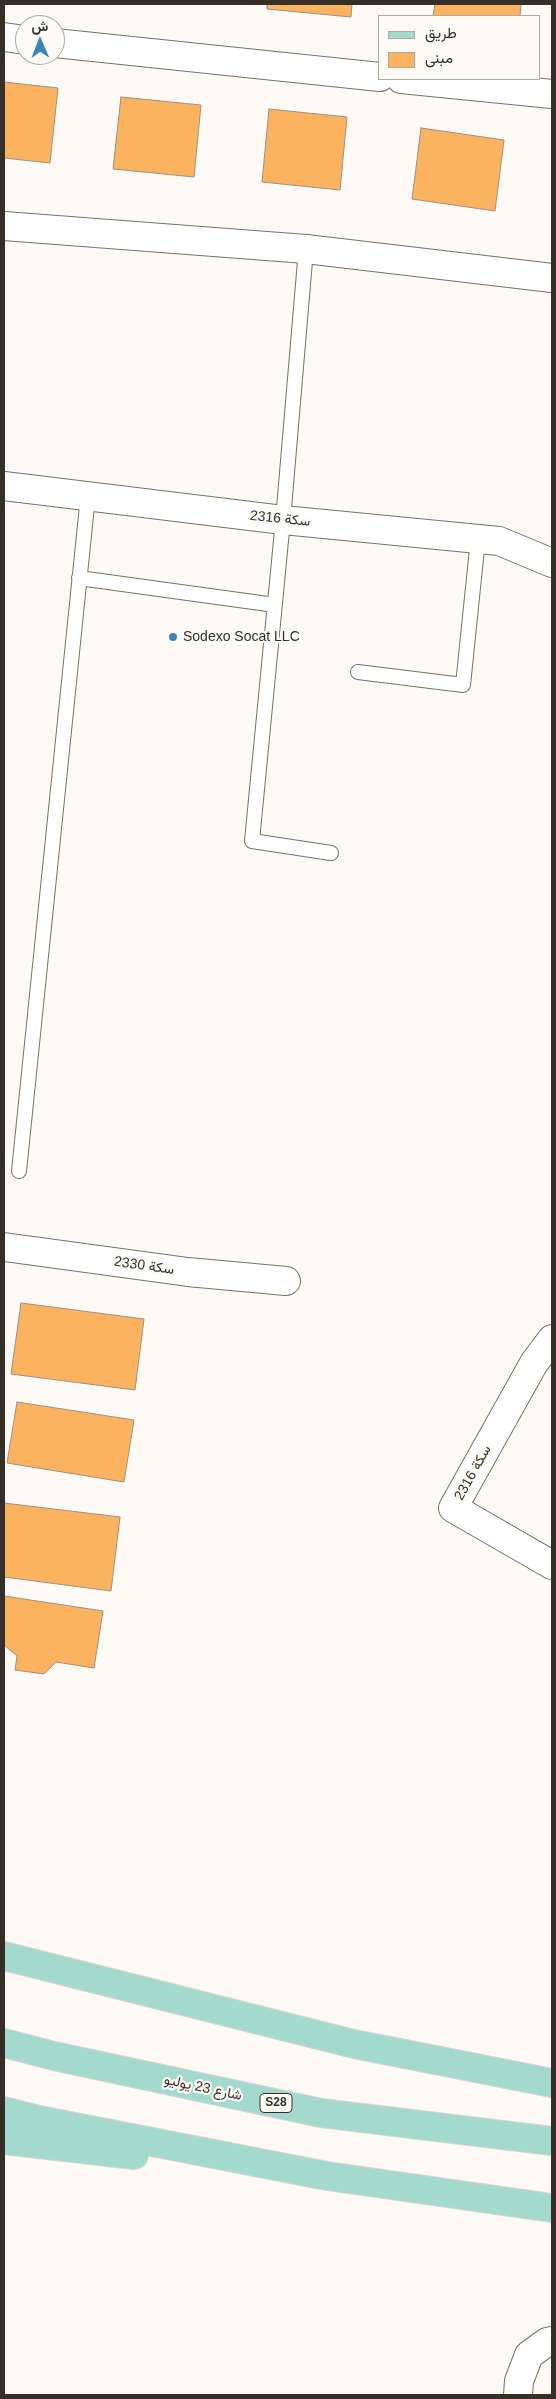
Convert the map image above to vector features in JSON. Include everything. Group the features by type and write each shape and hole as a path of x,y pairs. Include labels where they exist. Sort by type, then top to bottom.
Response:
{"main road":[{"path":"4,1938 163,1995"},
{"path":"4,1956 354,2044 552,2083"},
{"name":"شارع 23 يوليو","path":"4,2042 54,2056 321,2113 552,2142"},
{"path":"4,2111 39,2120 327,2176"},
{"path":"4,2140 327,2176 552,2208"}],"street":[{"path":"65,44 378,76"},
{"path":"411,80 552,94"},
{"path":"4,226 306,249 552,278"},
{"name":"2316 سكة","path":"4,486 283,520 500,540 552,563"},
{"name":"سكة 2330","path":"4,1247 188,1272 286,1281"},
{"name":"2316 سكة","path":"552,1338 543,1368 453,1508 552,1565"},
{"path":"518,2395 519,2381 528,2355 547,2342 552,2341"}],"lane":[{"path":"306,249 283,520 252,841 332,853"},
{"path":"19,1171 88,496"},
{"path":"358,672 464,685 478,539"},
{"path":"79,578 275,605"}],"building":[{"path":"267,4 352,4 351,17 267,9"},
{"path":"435,4 521,4 520,15 433,15"},
{"path":"4,82 58,88 50,163 4,158"},
{"path":"121,97 201,105 194,177 113,169"},
{"path":"269,109 347,117 340,190 262,182"},
{"path":"421,128 504,140 495,211 412,199"},
{"path":"21,1303 144,1319 135,1390 11,1374"},
{"path":"17,1402 134,1420 124,1482 7,1463"},
{"path":"4,1503 120,1517 111,1591 4,1577"},
{"path":"4,1596 103,1611 94,1668 56,1662 44,1674 15,1670 17,1656 4,1645"}],"place":[{"name":"Sodexo Socat LLC","path":"173,637"}]}
